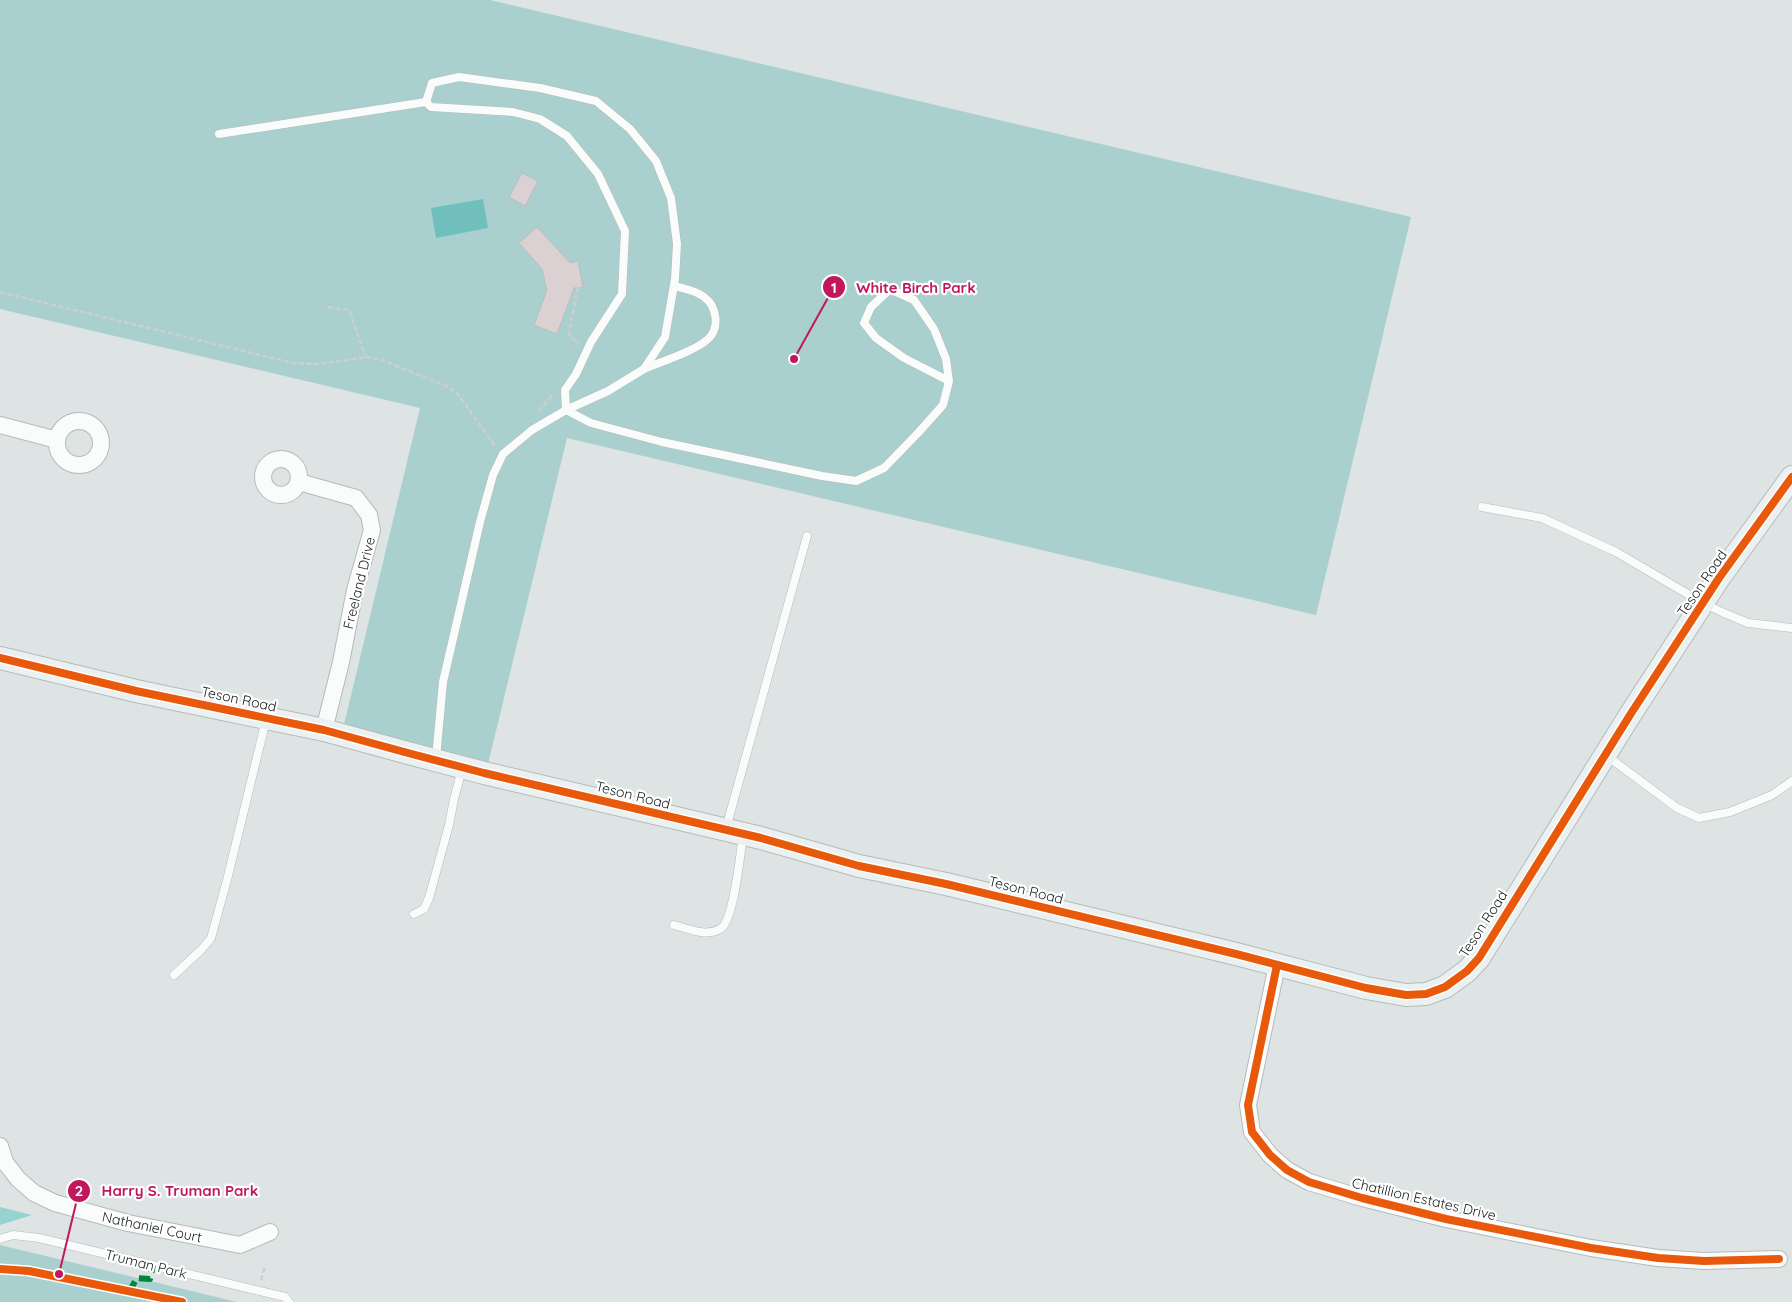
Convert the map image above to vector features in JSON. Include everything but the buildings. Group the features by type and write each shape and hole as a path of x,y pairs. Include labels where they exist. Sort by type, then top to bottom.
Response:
{"street":[{"path":"0,426 57,440"},
{"name":"Teson Road","path":"0,658 136,691 324,730 462,767 734,832 859,866 946,884 1236,954 1366,988 1406,995 1426,994 1446,987 1467,971 1479,958 1606,754 1719,578 1792,478"},
{"name":"Freeland Drive","path":"299,482 356,498 369,515 372,530 354,590 341,662 324,730"},
{"name":"Chatillion Estates Drive","path":"1277,965 1248,1106 1252,1132 1270,1155 1286,1170 1310,1182 1351,1195 1446,1220 1591,1248 1658,1258 1704,1261 1780,1259"},
{"name":"Nathaniel Court","path":"0,1146 5,1162 18,1179 34,1193 62,1205 128,1223 240,1245 270,1232"}],"lane":[{"path":"426,102 432,83 460,77 540,88 596,101 630,129 656,161 671,198 677,244 674,286 665,337 644,369"},
{"path":"219,134 426,102 432,107 513,112 540,119 567,136 598,174 624,232 622,294 591,342 576,374 565,390 566,410"},
{"path":"436,760 443,682 480,522 493,475 502,454 532,430 566,410 608,392 644,369 695,347 710,337 715,328 716,316 711,302 695,292 674,286"},
{"path":"566,410 592,423 662,442 822,476 856,481 884,468 918,434 943,405 948,381 946,359 934,329 914,300 890,289 871,307 864,323 876,338 904,358 948,381"},
{"path":"1482,507 1542,518 1616,552 1703,603 1748,623 1792,628"},
{"path":"674,925 706,933 719,930 725,925 732,908 734,832 807,536"},
{"path":"174,975 211,938 225,889 266,718"},
{"path":"1606,754 1677,808 1699,818 1730,812 1772,795 1792,781"},
{"path":"414,914 424,909 429,898 450,826 462,767"},
{"name":"Truman Park","path":"0,1239 13,1235 39,1238 285,1297 289,1302"}],"path":[{"path":"578,288 569,333 579,344 580,348"},
{"path":"0,292 293,363 319,364 366,358 382,360 444,385 457,393 495,447 499,443"},
{"path":"328,307 349,310 366,358"},
{"path":"535,414 541,410 554,392"},
{"path":"261,1280 265,1267"}],"shaded area":[{"path":"0,0 490,0 1411,217 1316,615 567,438 487,768 342,733 420,408 0,309"},
{"path":"483,199 488,228 436,238 431,208"},
{"path":"0,1207 32,1215 0,1225"},
{"path":"0,1245 237,1302 0,1302"}],"marked path":[{"path":"129,1292 137,1278 150,1279 153,1265"}],"cycle path":[{"path":"0,658 136,691 324,730 484,773 761,838 859,866 946,884 1236,954 1366,988 1406,995 1426,994 1445,987 1467,971 1479,958 1630,715 1719,578 1792,477"},
{"path":"1277,965 1248,1105 1252,1132 1270,1155 1287,1170 1309,1182 1362,1198 1446,1219 1591,1248 1658,1258 1704,1261 1779,1259"},
{"path":"0,1269 29,1271 182,1302"}],"place":[{"name":"White Birch Park","path":"794,359"},
{"name":"Harry S. Truman Park","path":"59,1274"}]}
